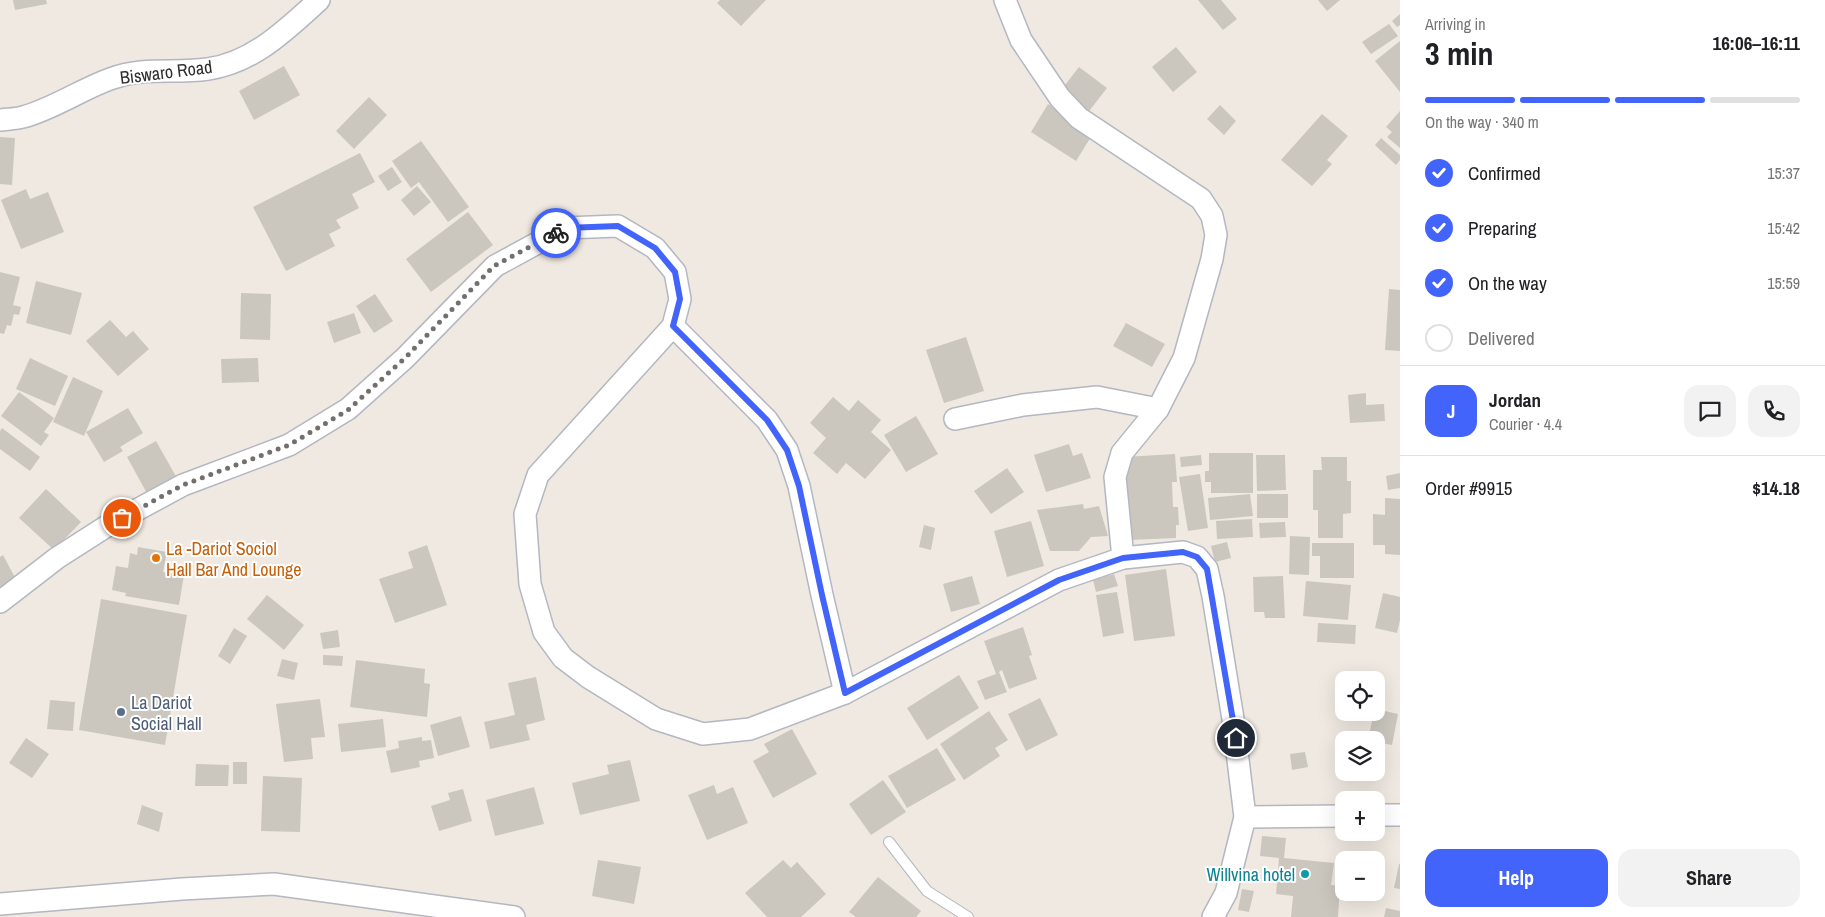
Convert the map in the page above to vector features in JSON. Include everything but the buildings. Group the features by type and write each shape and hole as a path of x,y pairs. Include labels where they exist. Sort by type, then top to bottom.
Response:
{"street":[{"name":"Biswaro Road","path":"0,120 22,118 110,79 134,72 208,69 246,58 285,31 319,0"},
{"path":"1005,0 1020,40 1060,98 1079,118 1201,199 1212,216 1216,235 1212,259 1184,358 1158,409 1122,453 1114,477 1123,558"},
{"path":"0,602 57,558 107,526 183,485 289,445 348,410 405,358 494,266 565,228 618,226 655,248 675,272 680,299 673,326 538,474 526,514 530,584 544,632 563,658 588,677 656,720 704,734 750,728 845,693 1059,580 1123,558 1183,552 1197,557 1207,569 1233,719 1245,816 1226,893 1213,917"},
{"path":"673,326 767,420 787,450 799,486 845,693"},
{"path":"955,419 1023,406 1097,397 1158,409"},
{"path":"1385,815 1400,815"},
{"path":"1245,816 1335,816"},
{"path":"0,904 182,888 274,884 514,917"}],"lane":[{"path":"890,842 927,891 968,917"}],"way so far":[{"path":"122,518 183,485 289,445 348,410 405,358 494,266 556,233"}],"place":[{"name":"La -Dariot Sociol Hall Bar And Lounge","path":"156,558"},
{"name":"La Dariot Social Hall","path":"121,712"},
{"name":"Willvina hotel","path":"1305,874"}],"route":[{"path":"556,233 565,228 618,226 655,248 675,272 680,299 673,326 767,420 787,450 799,486 845,693 981,623 1059,580 1123,558 1183,552 1197,557 1207,569 1236,738"}]}
